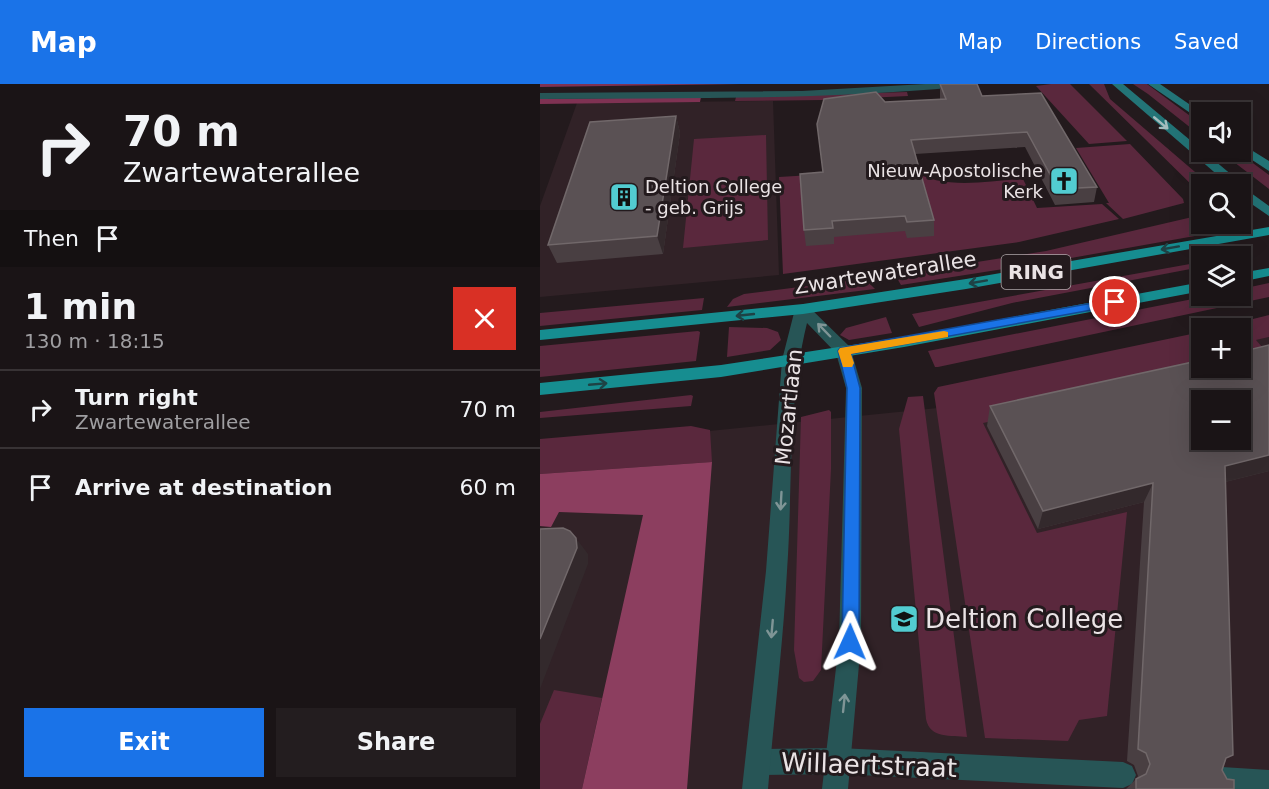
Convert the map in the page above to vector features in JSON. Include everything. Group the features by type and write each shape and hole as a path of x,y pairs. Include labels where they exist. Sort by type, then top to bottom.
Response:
{"main road":[{"path":"1117,84 1223,174"},
{"path":"1153,84 1191,110"},
{"path":"1251,154 1269,167"},
{"path":"1251,198 1269,212"},
{"name":"Zwartewaterallee","path":"540,335 803,309 966,284 1269,231"},
{"path":"1251,276 1269,272"},
{"name":"RING","path":"540,389 721,371 1191,288"}],"street":[{"path":"540,96 818,93 959,84"},
{"name":"Mozartlaan","path":"803,309 844,351 854,388 850,642 835,789"},
{"name":"Mozartlaan","path":"755,789 777,571 790,360 803,309"},
{"name":"Willaertstraat","path":"759,762 839,761 1123,775"},
{"path":"1222,780 1269,783"}],"shaded area":[{"path":"540,84 741,84 540,87"},
{"path":"1070,84 1127,141 1089,144 1036,86"},
{"path":"1089,84 1104,84 1110,99 1197,174 1191,174 1191,184"},
{"path":"1133,84 1147,84 1191,117 1191,128"},
{"path":"907,92 908,96 735,101 736,97"},
{"path":"701,97 700,102 540,104 540,99"},
{"path":"773,101 779,275 540,297 540,206 577,103"},
{"path":"766,135 768,240 683,248 694,139"},
{"path":"1130,144 1183,199 1184,203 1123,219 1106,203 1109,203 1076,148"},
{"path":"1234,162 1251,162 1269,175 1269,189 1251,174"},
{"path":"910,169 923,176 950,182 979,183 1023,179 1037,208 1102,204 1119,219 1019,242 783,274 779,177"},
{"path":"1191,217 1191,234 1206,234 901,285 895,275 1046,251"},
{"path":"1191,264 1191,269 1012,303 919,327 912,314"},
{"path":"855,280 867,281 875,289 727,307 733,299 744,294"},
{"path":"1269,283 1269,297 1251,301 1251,287"},
{"path":"704,298 702,310 540,326 540,313"},
{"path":"1191,299 1191,306 1226,306 938,367 935,367 928,351"},
{"path":"1269,315 1269,337 1256,340 1269,355 1251,363 1251,320"},
{"path":"886,317 892,333 849,340 840,335 846,328"},
{"path":"729,327 767,328 778,332 781,340 770,350 727,357"},
{"path":"700,332 696,361 540,377 540,346"},
{"path":"1191,334 1192,378 983,423 1037,533 1127,512 1107,716 1079,720 1068,741 985,738 934,393 938,387"},
{"name":"Deltion College","path":"1269,337 1269,789 540,789 540,448 938,408 1191,370 1191,378 1251,378 1251,341"},
{"path":"693,396 691,406 540,418 540,412"},
{"path":"923,396 967,737 937,733 928,725 926,719 899,429 908,397"},
{"path":"829,410 831,412 831,469 821,670 813,681 804,682 799,678 794,650 801,417"},
{"path":"691,426 710,430 712,462 540,474 540,439"},
{"path":"712,462 687,789 582,789 643,515 559,512 551,527 540,526 540,474"},
{"path":"554,690 602,698 582,789 540,789 540,724"}],"building":[{"path":"940,84 977,84 982,96 1041,93 1097,187 1058,189 1027,132 911,140 934,220 907,222 905,216 832,221 833,228 804,230 800,174 823,172 817,124 824,99 876,92 885,102 946,99"},
{"name":"Deltion College - geb. Grijs","path":"676,116 657,236 548,245 590,122"},
{"path":"1269,345 1269,455 1225,466 1233,755 1226,758 1222,770 1227,779 1234,780 1234,789 1136,789 1136,779 1146,774 1150,764 1146,753 1138,749 1153,483 1043,511 990,406 1191,362 1191,378 1251,378 1251,349"},
{"path":"563,528 570,531 576,538 577,548 540,639 540,529"}],"slow traffic":[{"path":"847,363 844,351 944,335"}],"place":[{"name":"Nieuw-Apostolische Kerk","path":"1064,181"},
{"name":"Deltion College - geb. Grijs","path":"624,197"},
{"name":"Deltion College","path":"904,619"}],"route":[{"path":"850,642 854,388 844,351 904,342 1115,302"}]}
